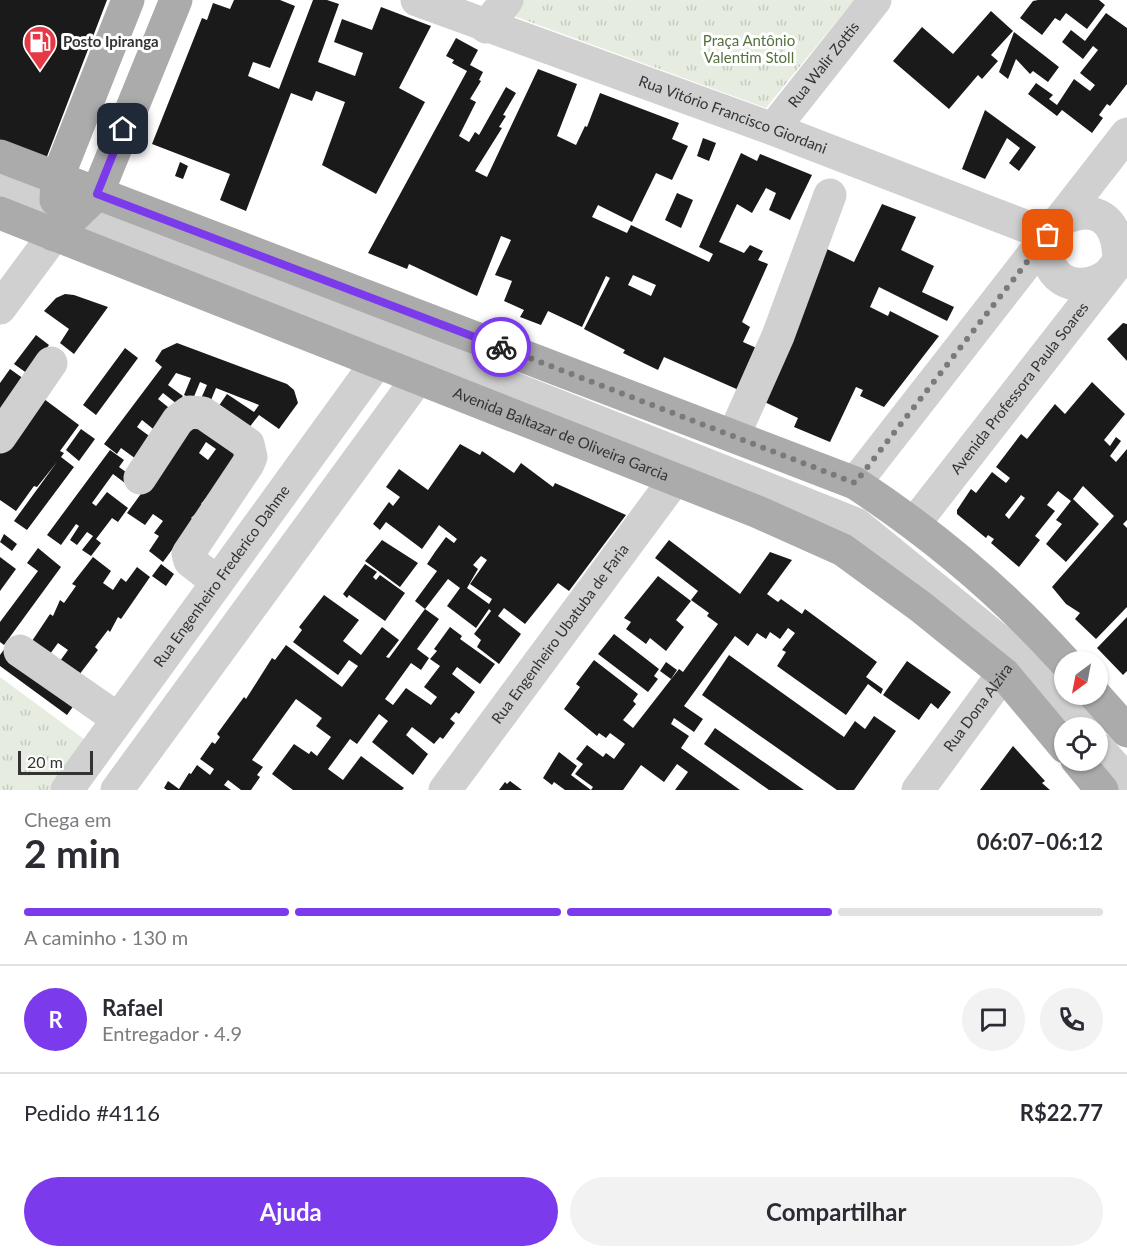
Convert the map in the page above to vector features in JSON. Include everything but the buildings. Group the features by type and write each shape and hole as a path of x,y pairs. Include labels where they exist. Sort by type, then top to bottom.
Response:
{"main road":[{"path":"68,206 128,0"},
{"path":"68,206 176,0"},
{"name":"Avenida Baltazar de Oliveira Garcia","path":"0,156 68,206 377,362 800,529 843,550 921,607 1011,665 1054,730"},
{"name":"Avenida Baltazar de Oliveira Garcia","path":"0,213 68,206 734,435 855,483 914,525 1029,622 1055,651"},
{"path":"1104,705 1127,731"},
{"path":"1086,771 1102,790"}],"street":[{"name":"Rua Vitório Francisco Giordani","path":"417,0 486,27 1053,228"},
{"path":"486,27 507,0"},
{"name":"Rua Walir Zottis","path":"773,129 875,0"},
{"path":"855,483 1127,134"},
{"path":"0,185 68,206 856,524 1069,717"},
{"path":"734,435 778,336 830,195"},
{"path":"0,308 68,206"},
{"path":"1074,213 1093,213 1109,223 1119,240 1120,264 1096,283 1082,285 1068,283 1056,275 1049,263 1046,249 1053,228 1074,213"},
{"name":"Avenida Professora Paula Soares","path":"914,525 1120,264"},
{"name":"Rua Engenheiro Frederico Dahme","path":"67,790 377,362"},
{"path":"0,437 51,363"},
{"path":"117,790 418,378"},
{"path":"140,478 178,420 189,412 203,413 248,444 251,457 248,464 188,554 193,564 218,582"},
{"name":"Rua Engenheiro Ubatuba de Faria","path":"445,790 675,479"},
{"name":"Rua Dona Alzira","path":"918,790 1011,665 1029,622"},
{"path":"21,651 118,719"},
{"path":"1108,759 1127,781"}],"green space":[{"name":"Praça Antônio Valentim Stoll","path":"519,0 854,0 766,108 508,14"},
{"path":"0,677 92,745 58,790 0,790"}],"way so far":[{"path":"501,347 855,483 1048,235"}],"place":[{"name":"Posto Ipiranga","path":"40,71"}],"route":[{"path":"123,129 97,194 501,347"}]}
